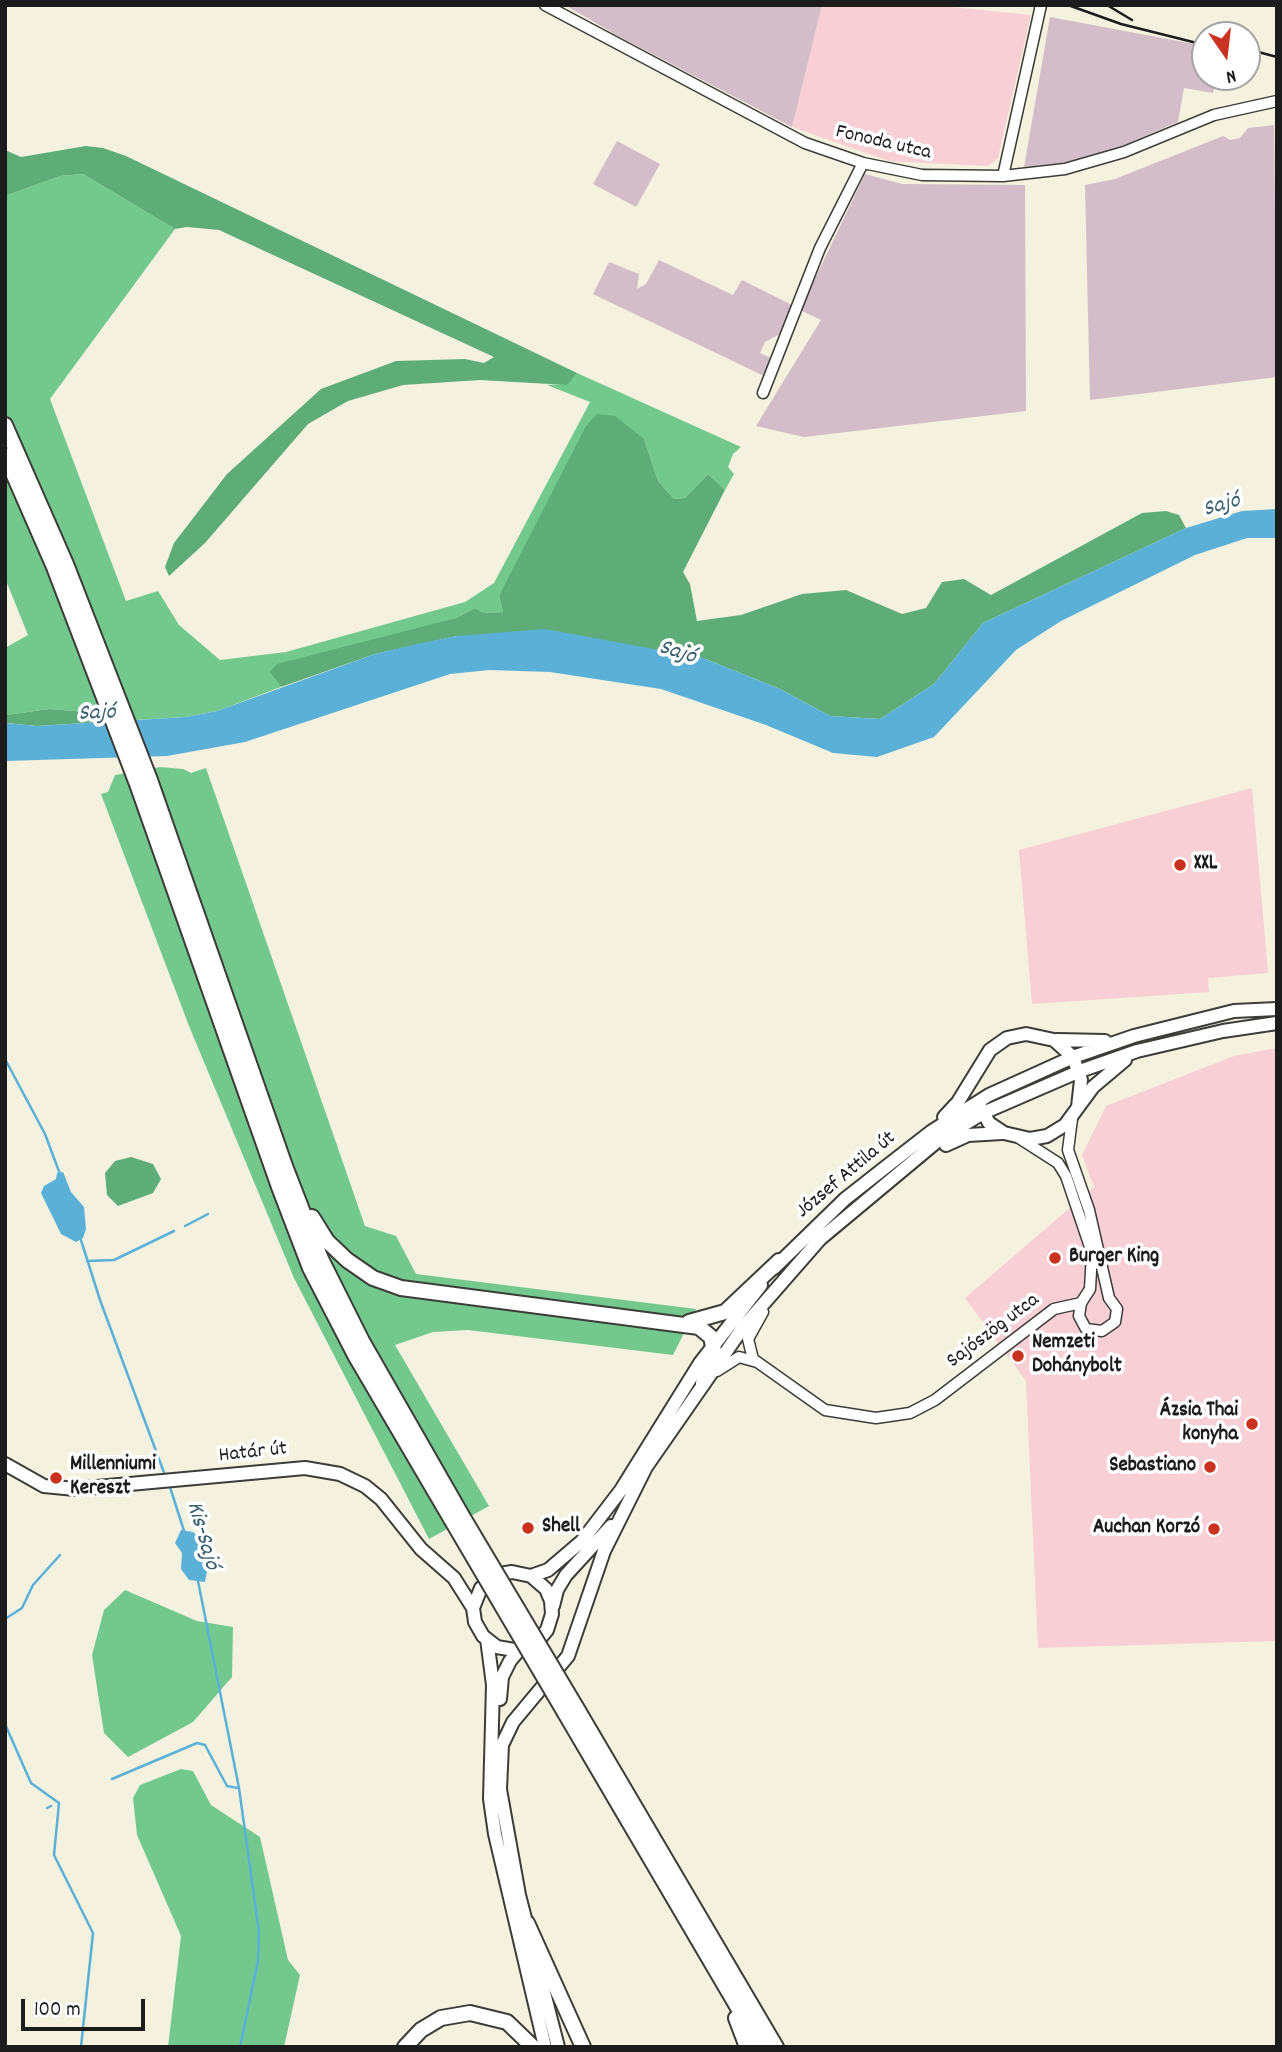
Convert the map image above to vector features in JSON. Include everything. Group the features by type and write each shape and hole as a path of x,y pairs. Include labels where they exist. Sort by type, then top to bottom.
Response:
{"highway":[{"path":"5,425 144,782 285,1167 341,1300 456,1517"},
{"path":"5,456 88,636"},
{"path":"144,782 279,1187 310,1268 362,1368 456,1517 570,1710 776,2047"},
{"path":"285,1167 327,1241 347,1261 386,1283 418,1292 677,1323 704,1330 713,1345 713,1358 703,1383"},
{"path":"677,1323 706,1320 725,1312 785,1265"},
{"path":"570,1710 761,2047"},
{"path":"527,1923 583,2047"},
{"path":"724,1984 747,2047"},
{"path":"405,2047 421,2030 441,2018 470,2013 507,2022 533,2047"}],"main road":[{"name":"József Attila út","path":"531,1576 548,1570 572,1551 621,1490 672,1404 713,1345 845,1199 932,1130 981,1107 1073,1057 1134,1036 1234,1011 1277,1009"},
{"name":"József Attila út","path":"620,1515 677,1421 785,1265 981,1107 1137,1051 1223,1031 1277,1023"},
{"path":"932,1130 958,1102 990,1050 1007,1038 1036,1034 1054,1040 1099,1042 1134,1036"},
{"path":"1054,1040 1073,1057 1080,1071 1082,1091 1076,1111"},
{"path":"903,1168 959,1137 988,1132 1004,1133 1018,1138 1047,1136 1065,1125 1093,1087 1137,1051"},
{"path":"979,1069 975,1086 981,1107 989,1122 1004,1133"},
{"name":"Határ út","path":"5,1464 16,1473 44,1486 75,1489 289,1469 333,1472 365,1486 391,1510 421,1549 453,1578 473,1608"},
{"path":"495,1577 481,1588 473,1608 477,1626 487,1639 503,1649 531,1646 544,1635 550,1625 557,1590 566,1575 620,1515"},
{"path":"500,1789 502,1745 513,1721 568,1656 620,1515"},
{"path":"453,1578 469,1582 512,1572 531,1576 546,1589 552,1608"},
{"path":"487,1639 493,1685 489,1767 494,1822 545,2047"},
{"path":"520,1649 502,1677 496,1757 527,1923 558,2047"}],"street":[{"name":"Fonoda utca","path":"545,5 789,135 863,163 922,175 1003,177 1085,164 1203,118 1277,101"},
{"path":"1003,177 1041,5"},
{"path":"763,393 820,248 863,163"},
{"path":"1043,1318 1069,1312 1079,1316 1089,1330 1107,1330 1117,1314 1110,1298 1095,1232 1068,1150 1076,1111"},
{"path":"1018,1138 1058,1163 1066,1176 1090,1240 1093,1267 1079,1316"},
{"path":"757,1362 748,1348 751,1331 788,1280 785,1265"},
{"path":"1084,1300 1097,1295 1110,1298"},
{"name":"Sajószög utca","path":"757,1362 825,1410 857,1417 910,1413 935,1401 1054,1309 1084,1300"},
{"path":"677,1421 686,1415 725,1363 739,1357 757,1362"}],"shaded area":[{"path":"565,5 822,5 792,127 618,36"},
{"path":"822,5 933,5 1031,15 998,158 988,166 889,161 792,127"},
{"path":"1050,17 1191,43 1191,89 1184,88 1178,122 1119,147 1071,162 1024,167"},
{"path":"1274,125 1277,377 1090,400 1085,185 1115,179 1223,136 1230,140 1240,138 1248,128"},
{"path":"617,141 660,164 636,207 593,184"},
{"path":"865,174 902,184 1025,185 1026,411 804,437 756,426 821,320 800,310"},
{"path":"659,260 733,295 742,280 792,305 780,334 765,342 760,353 771,358 764,376 593,294 609,262 639,274 637,289 646,284"},
{"path":"1252,788 1268,973 1208,978 1209,992 1032,1004 1019,850"},
{"path":"1277,1048 1277,1641 1038,1648 1026,1381 965,1298 1094,1187 1082,1155 1106,1106 1234,1056"}],"green space":[{"path":"86,146 103,148 126,156 577,373 567,385 480,380 403,385 348,401 308,424 205,543 169,576 165,567 174,543 227,474 321,389 396,361 465,359 484,363 494,357 219,230 187,227 175,229 83,174 60,176 5,196 5,150 21,157"},
{"path":"83,174 175,229 50,399 126,601 158,591 179,625 220,660 286,652 465,602 494,583 590,402 547,385 567,384 577,373 741,447 733,454 728,467 734,474 725,490 708,474 685,498 674,499 658,481 644,439 506,585 499,596 503,612 484,613 475,608 456,618 271,672 281,687 217,711 186,717 102,722 100,713 49,709 6,715 5,723 5,648 28,635 5,578 5,196 60,176"},
{"path":"597,414 615,416 644,439 658,481 674,499 685,498 708,474 725,490 683,572 690,584 697,621 741,615 802,594 846,590 902,614 926,608 942,582 964,579 991,595 1142,513 1166,511 1179,515 1186,528 983,623 934,684 880,719 830,716 780,689 703,658 457,636 375,654 281,687 270,672 277,664 456,618 475,608 484,613 503,612 499,596 586,426"},
{"path":"49,709 100,713 102,722 37,726 6,723 6,715"},
{"path":"160,767 183,769 191,773 206,768 365,1226 396,1236 416,1274 696,1309 673,1355 468,1330 433,1332 395,1345 489,1506 429,1539 294,1278 189,1026 101,794 108,792 115,775"},
{"path":"131,1157 153,1164 161,1179 153,1193 118,1206 107,1195 105,1173 115,1161"},
{"path":"125,1590 197,1621 233,1627 232,1677 193,1722 128,1757 104,1733 92,1655 104,1610"},
{"path":"181,1769 193,1771 211,1805 260,1837 288,1960 300,1975 284,2047 168,2047 181,1936 137,1835 133,1798 140,1785"}],"water":[{"name":"Sajó","path":"1277,509 1277,538 1247,538 1195,555 1061,621 1016,650 934,737 877,757 833,753 766,725 661,689 550,672 489,670 450,674 245,742 167,756 5,761 5,723 37,726 186,717 217,711 375,654 457,636 545,629 703,658 780,689 830,716 880,719 934,684 983,623 1186,528 1242,511"},
{"path":"63,1172 71,1192 84,1207 86,1229 83,1238 76,1242 61,1234 41,1193 44,1186 56,1179 57,1173"},
{"path":"181,1530 193,1532 201,1539 207,1571 205,1582 189,1580 181,1569 182,1553 175,1543"}],"waterway":[{"name":"Kis-Sajó","path":"5,1059 45,1134 60,1174"},
{"path":"185,1226 208,1214"},
{"path":"87,1261 114,1260 174,1231"},
{"name":"Kis-Sajó","path":"80,1237 100,1300 166,1478"},
{"name":"Kis-Sajó","path":"169,1484 185,1534"},
{"path":"5,1619 22,1608 33,1585 60,1555"},
{"name":"Kis-Sajó","path":"198,1581 239,1788 259,1932 258,1961 240,2047"},
{"path":"5,1724 31,1783 59,1803"},
{"path":"112,1779 197,1743 205,1745 227,1786 238,1788"},
{"path":"59,1803 54,1855 93,1933 81,2047"},
{"path":"47,1808 51,1806"}],"railway":[{"path":"1068,5 1121,24 1191,42"},
{"path":"1107,5 1132,20"},
{"path":"1261,53 1277,57"}],"place":[{"name":"XXL","path":"1180,865"},
{"name":"Burger King","path":"1055,1258"},
{"name":"Nemzeti Dohánybolt","path":"1018,1356"},
{"name":"Ázsia Thai konyha","path":"1252,1424"},
{"name":"Sebastiano","path":"1210,1467"},
{"name":"Millenniumi Kereszt","path":"56,1478"},
{"name":"Shell","path":"528,1528"},
{"name":"Auchan Korzó","path":"1214,1529"}]}
